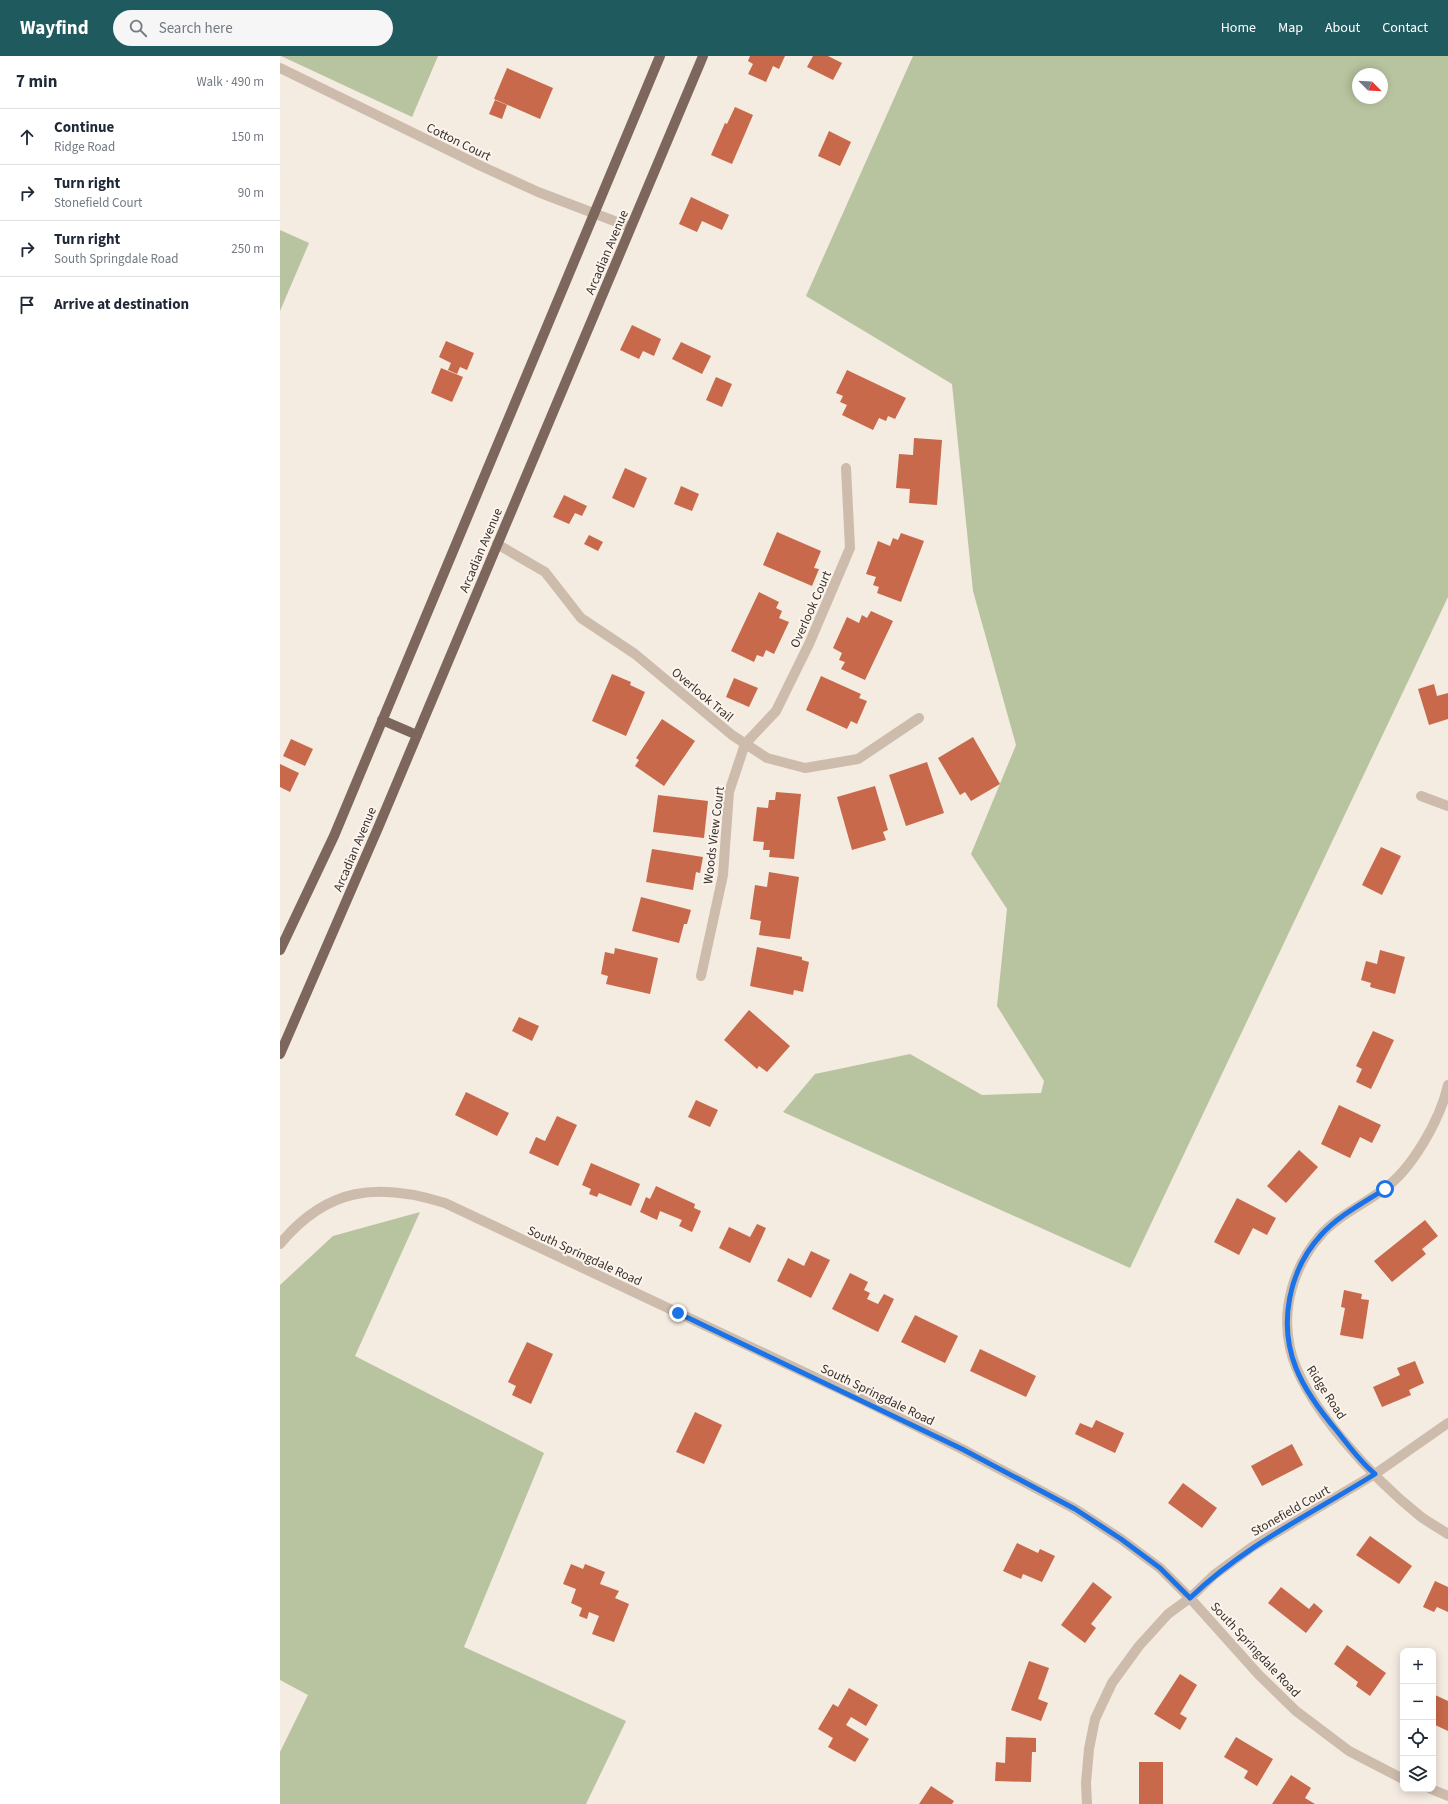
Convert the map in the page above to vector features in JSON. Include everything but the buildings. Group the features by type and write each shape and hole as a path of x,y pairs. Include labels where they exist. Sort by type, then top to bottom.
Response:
{"main road":[{"name":"Arcadian Avenue","path":"280,950 334,836 660,56"},
{"name":"Arcadian Avenue","path":"280,1054 417,735 703,56"},
{"path":"382,720 417,735"}],"street":[{"name":"Cotton Court","path":"280,68 481,166 538,192 630,228"},
{"name":"Overlook Court","path":"746,744 776,711 809,644 850,548 846,468"},
{"name":"Overlook Trail","path":"497,544 545,572 581,618 635,654 732,735 767,758 805,768 858,759 919,718"},
{"name":"Woods View Court","path":"701,976 723,875 729,792 746,744"},
{"path":"1421,796 1448,806"},
{"name":"Ridge Road","path":"1448,1086 1438,1113 1410,1162 1400,1175 1385,1189 1337,1220 1321,1235 1307,1252 1298,1270 1290,1292 1288,1334 1296,1368 1306,1387 1330,1423 1353,1452 1421,1516 1448,1534"},
{"name":"South Springdale Road","path":"280,1244 310,1216 326,1206 355,1194 382,1190 412,1194 445,1203 849,1394 962,1449 1075,1509 1121,1539 1160,1568 1190,1598 1259,1675 1296,1711 1349,1751 1400,1777"},
{"name":"Stonefield Court","path":"1087,1804 1086,1783 1089,1749 1096,1719 1112,1683 1144,1641 1168,1614 1190,1598 1214,1575 1252,1547 1375,1474 1448,1423"},
{"path":"1436,1791 1448,1796"}],"green space":[{"path":"281,56 438,56 412,117"},
{"path":"913,56 1448,56 1448,597 1130,1268 783,1112 815,1074 910,1054 982,1095 1041,1093 1044,1081 997,1006 1007,909 971,854 1016,745 973,591 952,384 806,296"},
{"path":"280,230 309,243 280,311"},
{"path":"420,1212 355,1356 544,1453 464,1647 626,1721 586,1804 280,1804 280,1752 308,1695 280,1680 280,1285 333,1236"}],"route":[{"path":"678,1313 863,1400 962,1449 1075,1509 1121,1539 1160,1568 1190,1598 1214,1575 1252,1547 1375,1474 1353,1452 1330,1423 1306,1387 1296,1368 1290,1349 1287,1322 1290,1292 1298,1270 1307,1252 1321,1235 1337,1220 1385,1189"}]}
